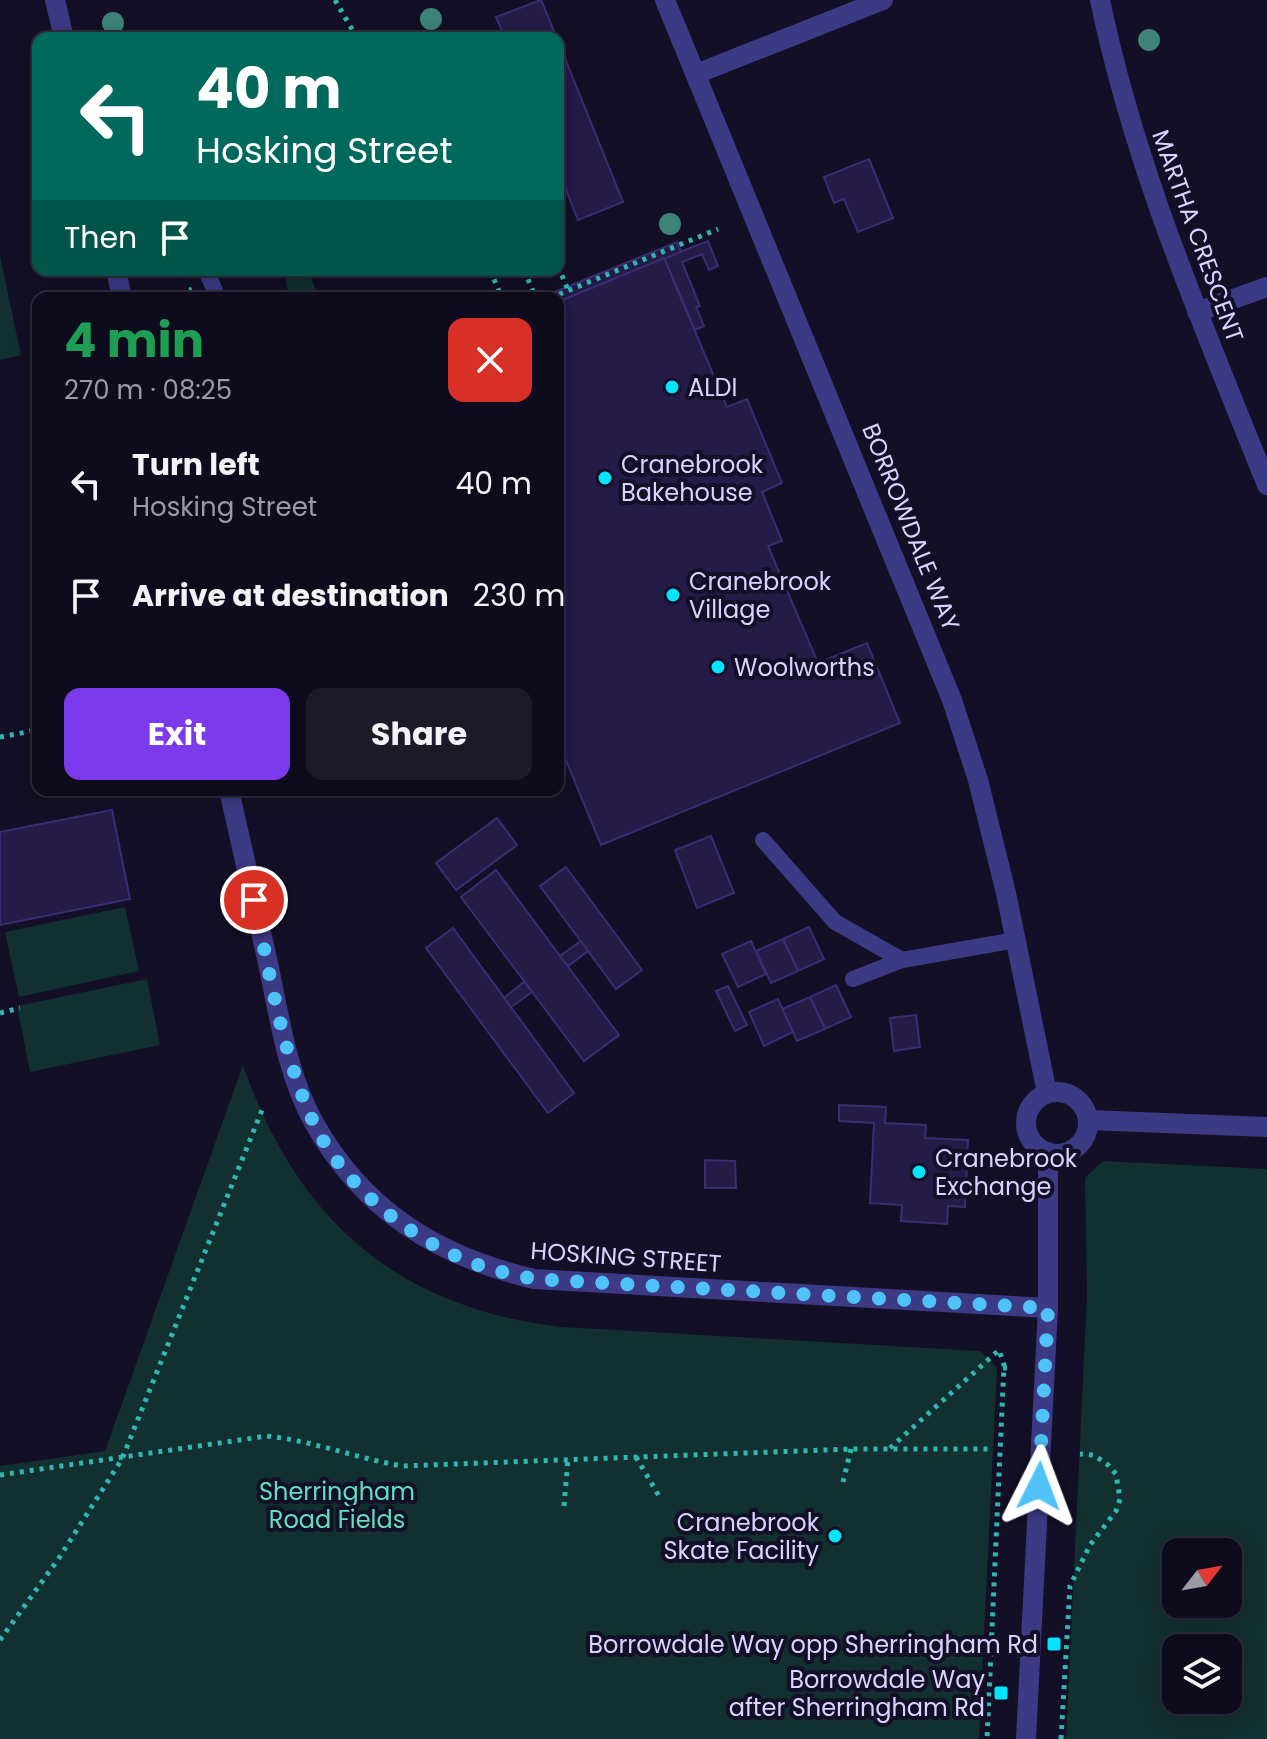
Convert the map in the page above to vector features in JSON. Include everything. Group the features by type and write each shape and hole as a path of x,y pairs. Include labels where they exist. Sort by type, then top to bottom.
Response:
{"street":[{"path":"55,0 63,32"},
{"name":"BORROWDALE WAY","path":"665,0 947,686 978,780 1016,940 1047,1093"},
{"path":"696,74 883,0"},
{"name":"MARTHA CRESCENT","path":"1100,0 1132,132 1154,202 1267,485"},
{"path":"1197,312 1267,287"},
{"name":"HOSKING STREET","path":"230,796 286,1047 312,1120 341,1164 368,1195 411,1229 482,1266 534,1279 1048,1308"},
{"path":"1057,1092 1074,1097 1081,1103 1088,1120 1087,1130 1068,1152 1048,1152 1032,1141 1026,1123 1032,1104 1047,1093 1057,1092"},
{"path":"1088,1120 1267,1127"},
{"path":"1026,1739 1048,1308 1048,1152"}],"lane":[{"path":"763,840 835,922 902,960"},
{"path":"853,979 902,960 1016,940"}],"path":[{"path":"335,0 354,32"},
{"path":"564,292 718,229"},
{"path":"562,276 568,290"},
{"path":"0,737 32,731"},
{"path":"0,1013 20,1008"},
{"path":"0,1640 59,1558 122,1459 264,1105"},
{"path":"889,1449 999,1350 1003,1368 987,1739"},
{"path":"1003,1368 1011,1368"},
{"path":"0,1475 267,1436 295,1439 364,1459 402,1466 851,1449 992,1449"},
{"path":"843,1482 851,1449"},
{"path":"1061,1739 1070,1586 1090,1545 1116,1511 1120,1499 1116,1474 1094,1455 1080,1454"},
{"path":"636,1457 659,1496"},
{"path":"564,1506 568,1459"}],"green space":[{"path":"0,256 21,355 0,360"},
{"path":"285,276 310,276 317,292 288,292"},
{"path":"125,907 139,971 19,997 5,932"},
{"path":"147,979 160,1045 30,1072 17,1006"},
{"name":"Sherringham Road Fields","path":"243,1065 265,1120 292,1169 324,1211 361,1247 403,1277 450,1300 503,1317 562,1327 980,1351 997,1368 979,1739 0,1739 0,1466 105,1451"},
{"path":"1103,1161 1267,1169 1267,1739 1066,1739 1087,1295 1085,1178"}],"building":[{"path":"541,0 554,32 502,32 496,17"},
{"path":"564,56 623,202 578,220 564,185"},
{"path":"869,159 893,218 858,232 844,199 834,203 824,177"},
{"path":"708,241 718,266 709,270 702,254 682,262 700,306 696,307 704,326 695,330 664,258"},
{"path":"677,242 681,252 564,300 564,292 555,292"},
{"name":"Cranebrook Village","path":"664,258 727,407 747,399 782,483 762,492 782,541 768,546 818,663 867,643 900,723 601,845 564,756 564,300"},
{"path":"112,810 130,899 0,925 0,832"},
{"path":"497,818 517,845 456,890 436,863"},
{"path":"711,836 734,893 697,908 675,850"},
{"path":"566,867 642,970 616,989 540,886"},
{"path":"496,870 619,1035 584,1061 461,897"},
{"path":"809,927 824,959 798,971 783,939"},
{"path":"453,928 574,1093 548,1113 426,948"},
{"path":"783,939 798,971 771,983 756,951"},
{"path":"581,941 588,951 568,966 560,956"},
{"path":"751,941 766,974 738,987 722,954"},
{"path":"524,982 532,992 511,1007 504,998"},
{"path":"836,985 851,1017 825,1029 810,997"},
{"path":"728,986 747,1025 735,1031 716,991"},
{"path":"810,997 825,1029 797,1041 782,1009"},
{"path":"778,999 793,1032 764,1046 749,1012"},
{"path":"916,1015 920,1047 894,1051 890,1018"},
{"name":"Cranebrook Exchange","path":"839,1105 886,1107 885,1123 926,1125 925,1138 968,1140 965,1207 948,1206 947,1224 901,1221 902,1205 870,1203 874,1123 839,1121"},
{"path":"705,1160 735,1161 736,1188 705,1188"}],"place":[{"name":"ALDI","path":"672,387"},
{"name":"Cranebrook Bakehouse","path":"605,478"},
{"name":"Cranebrook Village","path":"673,595"},
{"name":"Woolworths","path":"718,667"},
{"name":"Cranebrook Exchange","path":"919,1172"},
{"name":"Cranebrook Skate Facility","path":"835,1536"},
{"name":"Borrowdale Way opp Sherringham Rd","path":"1054,1644"},
{"name":"Borrowdale Way after Sherringham Rd","path":"1001,1693"}],"route":[{"path":"254,900 286,1047 312,1120 341,1164 368,1195 411,1229 451,1253 482,1266 534,1279 1048,1308 1039,1486"}]}
